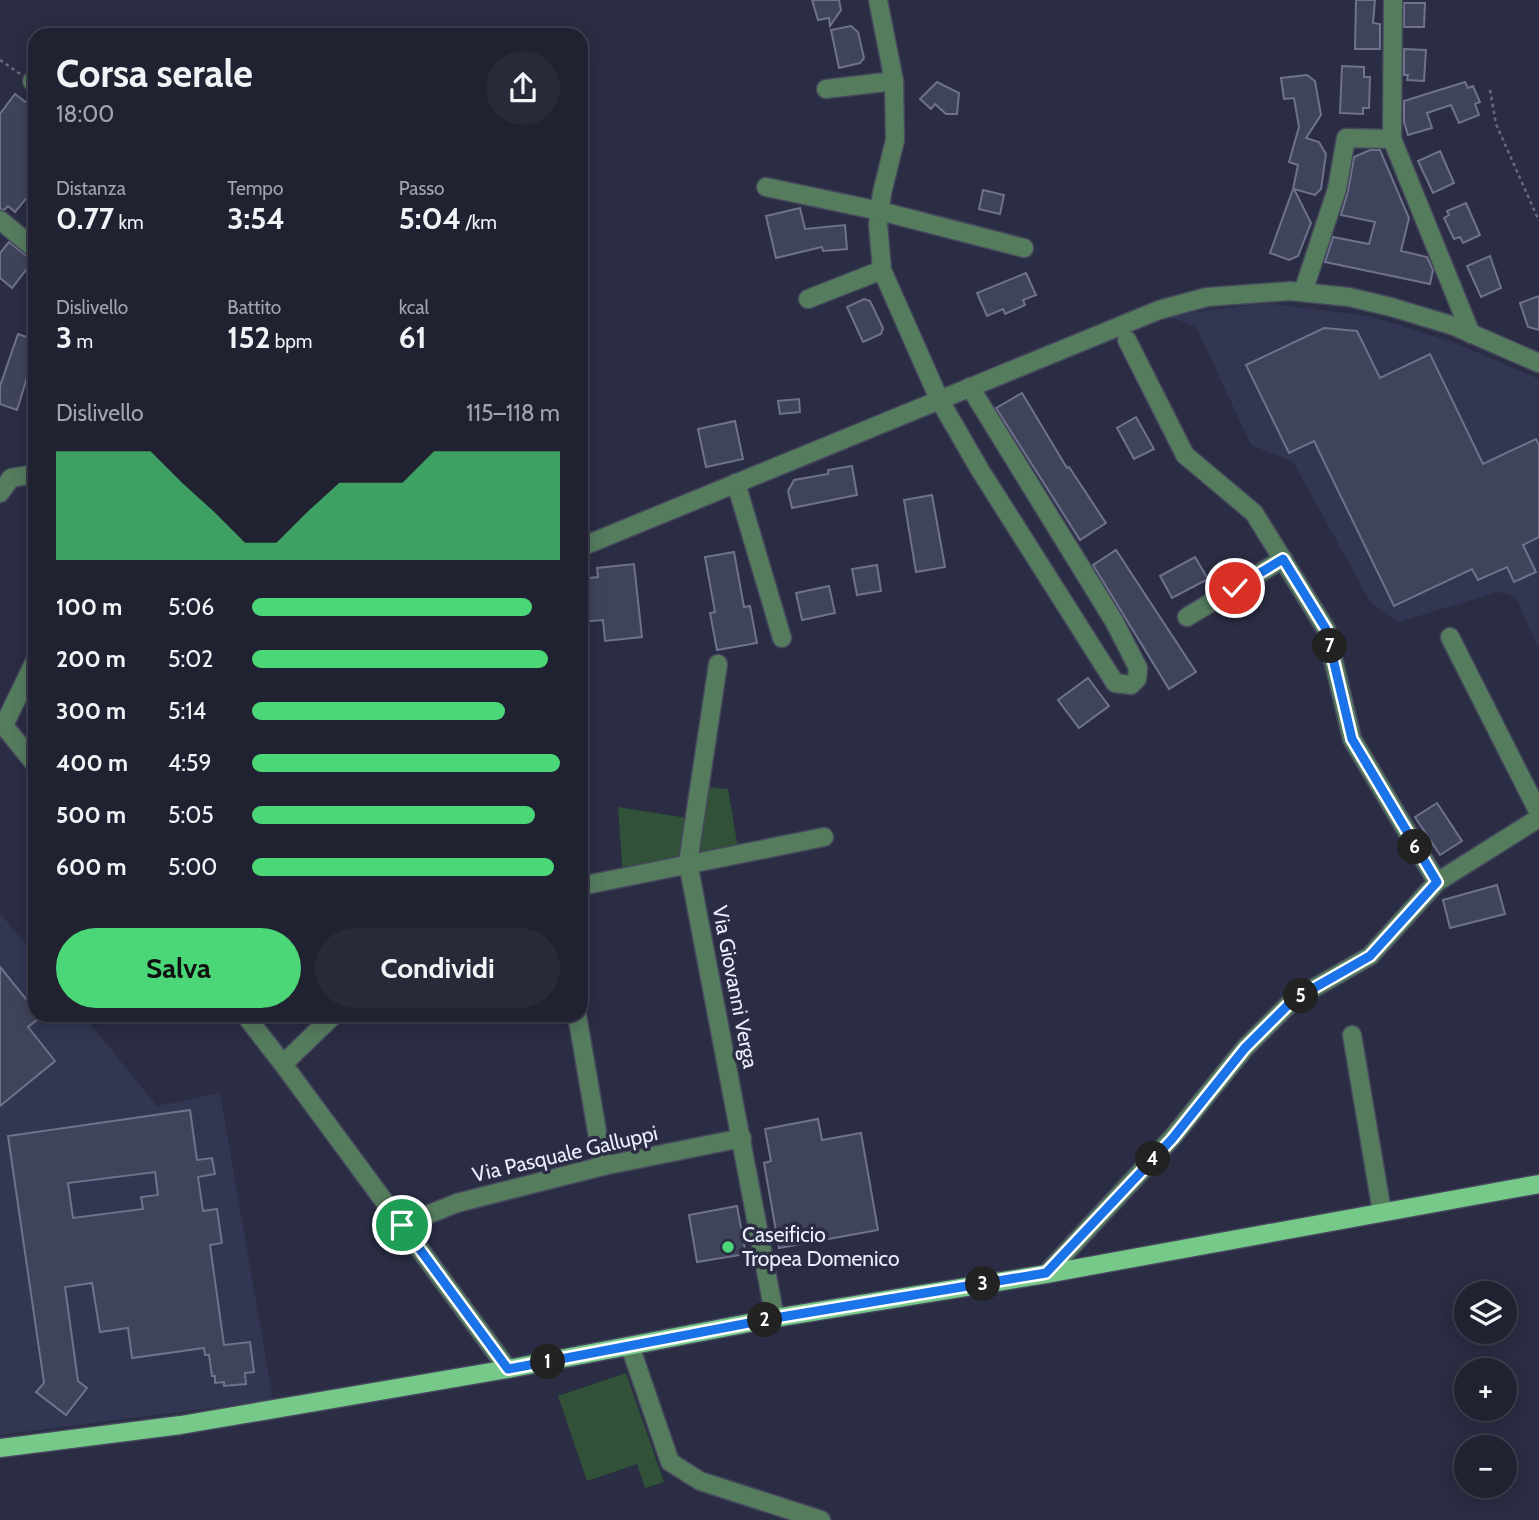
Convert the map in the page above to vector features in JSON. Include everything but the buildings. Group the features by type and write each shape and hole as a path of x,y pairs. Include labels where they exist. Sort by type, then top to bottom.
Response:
{"main road":[{"path":"0,1448 181,1425 508,1369 775,1318 1046,1273 1539,1184"}],"street":[{"path":"878,0 894,81 895,140 881,193 878,224 882,271 939,400 980,470 1115,683 1131,685 1137,679 1138,668 1114,621 970,387"},
{"path":"1393,0 1392,139 1471,334"},
{"path":"826,89 894,81"},
{"path":"1303,292 1337,189 1346,138 1392,139"},
{"path":"766,187 880,211 1024,248"},
{"path":"0,220 28,243"},
{"path":"808,299 882,271"},
{"path":"588,544 1159,310 1207,297 1290,291 1349,297 1454,326 1539,363"},
{"path":"1127,340 1185,455 1254,513 1326,629 1352,739 1437,882"},
{"path":"0,492 12,478 28,475"},
{"path":"736,483 782,638"},
{"path":"1187,617 1283,559"},
{"path":"1046,1273 1172,1139 1255,1038 1293,1000 1370,956 1437,882 1539,815 1450,637"},
{"name":"Via Giovanni Verga","path":"718,664 688,863 775,1318"},
{"path":"28,674 2,723 28,755"},
{"path":"588,884 824,837"},
{"path":"250,1022 508,1369"},
{"path":"283,1064 327,1022"},
{"path":"578,1022 603,1166"},
{"path":"1352,1035 1382,1212"},
{"name":"Via Pasquale Galluppi","path":"402,1225 457,1203 603,1166 742,1138"},
{"path":"630,1346 670,1462 699,1481 781,1513 821,1520"}],"path":[{"path":"0,60 28,80"},
{"path":"1490,90 1496,124 1539,221"}],"shaded area":[{"path":"1265,303 1369,316 1453,342 1539,379 1539,650 1516,597 1498,592 1399,622 1371,603 1293,462 1251,445 1196,327 1169,316"},
{"path":"0,913 28,947 28,1022 89,1022 157,1106 220,1093 273,1400 0,1435"}],"green space":[{"path":"699,786 728,789 739,854 623,877 618,807 694,819"},
{"path":"626,1373 664,1482 645,1488 637,1464 587,1481 558,1396"}],"place":[{"name":"Caseificio Tropea Domenico","path":"728,1247"}],"route":[{"path":"402,1225 508,1369 775,1318 1046,1273 1172,1139 1245,1048 1293,1000 1370,956 1437,882 1352,739 1326,629 1283,559 1235,588"}]}
